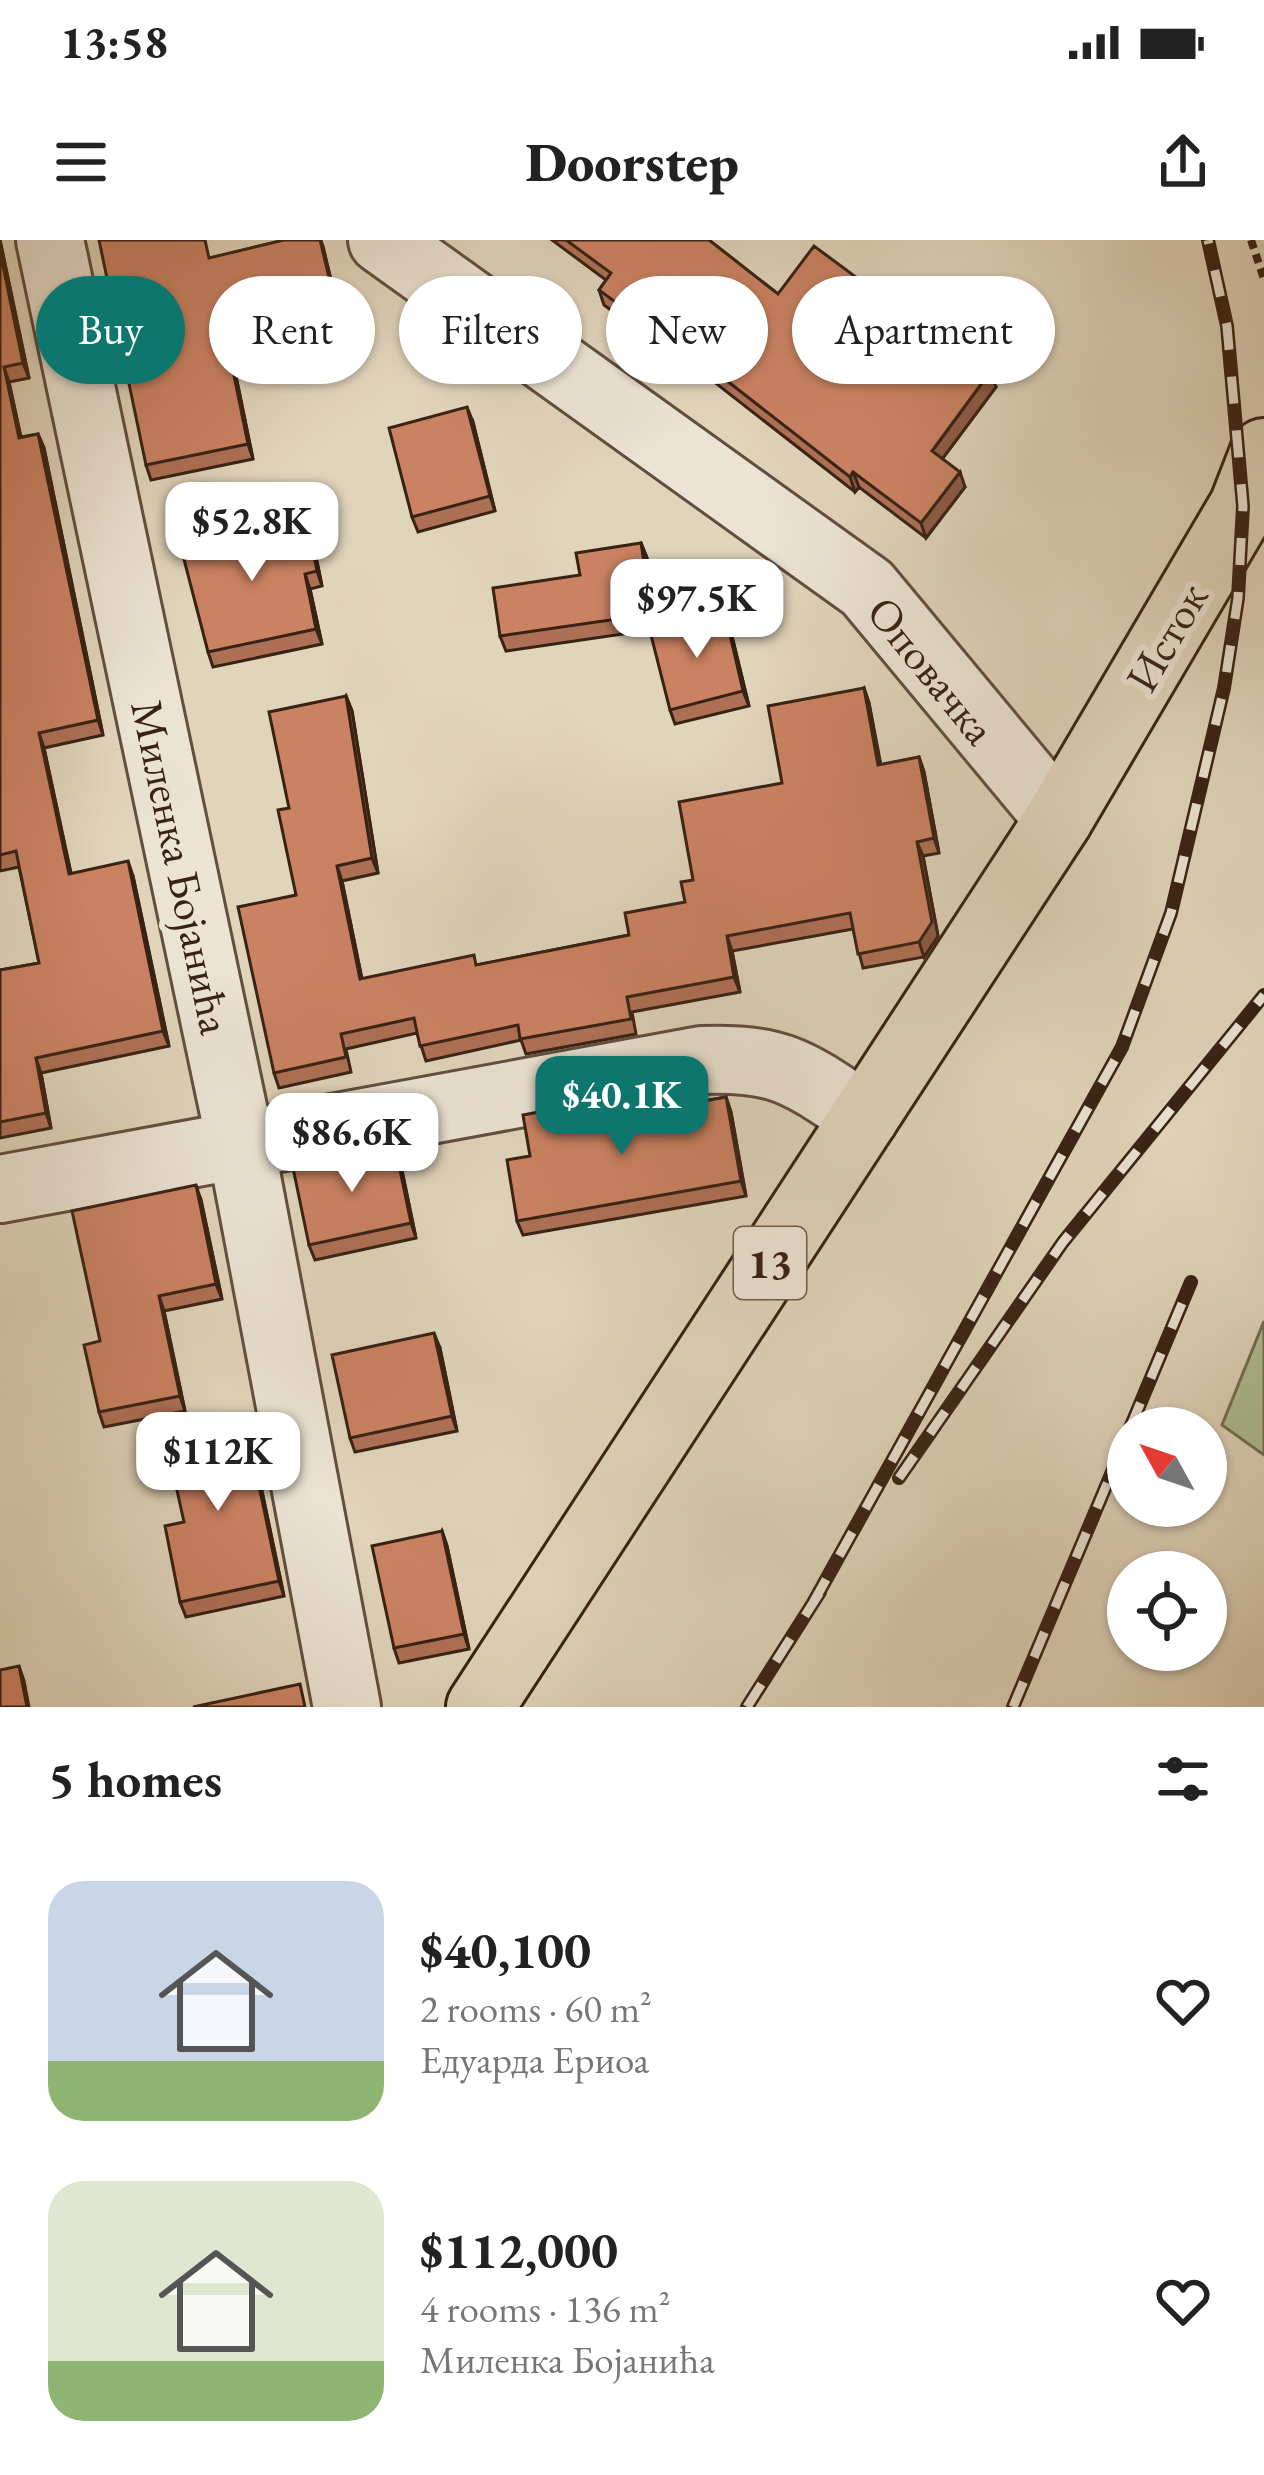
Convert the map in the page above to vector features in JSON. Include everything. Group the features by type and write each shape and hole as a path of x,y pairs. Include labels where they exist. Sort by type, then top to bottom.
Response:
{"main road":[{"name":"Исток","path":"1059,819 1243,506 1264,452"},
{"name":"13","path":"480,1707 1059,819"}],"street":[{"name":"Миленка Бојанића","path":"50,240 241,1146 347,1707"},
{"name":"Оповачка","path":"382,240 867,589 1059,819"},
{"path":"0,1190 702,1060 751,1058 791,1068 865,1117"}],"path":[{"path":"1251,240 1264,279"}],"green space":[{"path":"1264,1321 1264,1455 1227,1429 1227,1413"}],"building":[{"path":"99,240 205,240 209,258 284,240 320,240 329,276 209,276 209,384 236,384 248,444 146,465 129,384 185,384 185,276 107,276"},
{"path":"566,240 709,240 755,276 609,276 611,273"},
{"path":"814,246 854,276 792,276 792,384 981,384 932,451 960,472 921,523 853,472 850,477 731,384 768,384 768,286 778,294"},
{"path":"0,251 23,363 4,367 19,438 38,434 98,720 39,733 69,874 128,861 163,1031 36,1058 46,1113 0,1122 0,970 39,963 16,851 0,855"},
{"path":"467,407 490,496 412,517 389,428"},
{"path":"306,517 317,571 305,574 316,629 208,652 180,544"},
{"path":"641,543 652,614 500,636 493,588 580,575 576,553"},
{"path":"725,613 743,691 670,710 650,631"},
{"path":"864,688 878,765 919,757 934,838 917,842 932,922 919,942 858,954 850,913 727,936 734,977 627,997 631,1019 520,1039 518,1025 420,1046 414,1018 341,1034 346,1057 274,1073 238,907 296,895 278,810 289,808 269,712 346,696 372,858 337,866 360,979 474,955 476,965 629,935 625,913 685,902 681,882 693,880 679,802 782,783 768,706"},
{"path":"726,1097 741,1181 517,1221 507,1160 530,1156 523,1115 565,1107 568,1126"},
{"path":"395,1146 411,1223 309,1245 293,1168"},
{"path":"196,1185 216,1284 159,1296 180,1396 99,1412 84,1345 100,1341 72,1211"},
{"path":"434,1333 452,1416 350,1438 332,1355"},
{"path":"245,1419 279,1581 180,1602 165,1526 184,1522 165,1436"},
{"path":"442,1531 464,1634 394,1648 372,1546"},
{"path":"19,1666 27,1707 0,1707 0,1670"},
{"path":"300,1684 305,1707 193,1707"}],"railway":[{"path":"813,1603 1122,1047 1171,913 1224,688 1238,598 1243,506 1227,326 1208,240"},
{"path":"899,1478 1063,1242 1264,995"},
{"path":"1139,1407 1191,1282"},
{"path":"1013,1707 1107,1484"},
{"path":"747,1707 820,1592"}]}
